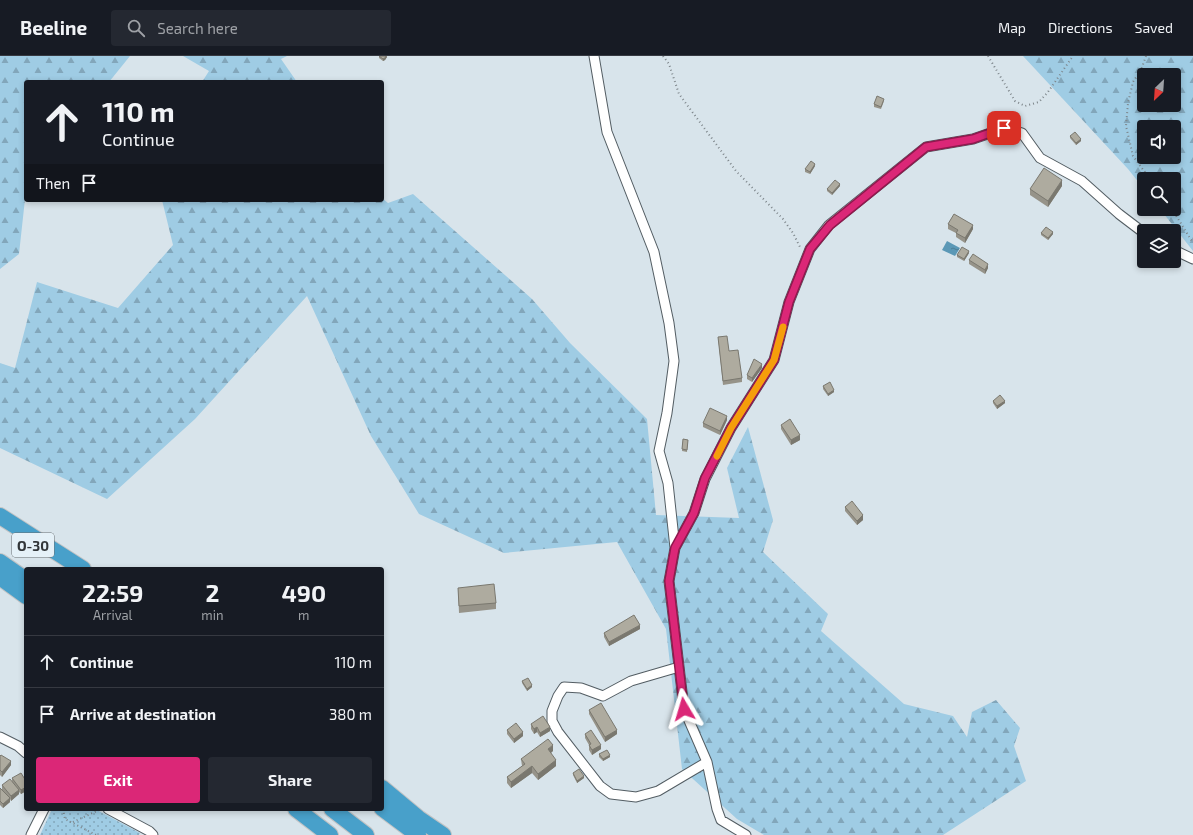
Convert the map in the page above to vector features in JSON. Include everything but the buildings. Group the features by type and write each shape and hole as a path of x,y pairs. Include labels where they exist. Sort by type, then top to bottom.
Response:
{"highway":[{"path":"0,516 81,567"},
{"name":"O-30","path":"0,522 64,567"},
{"name":"O-30","path":"0,562 24,579"},
{"path":"0,577 24,595"},
{"path":"384,790 418,818 444,835"},
{"path":"384,810 418,835"},
{"path":"299,811 330,835"},
{"path":"335,811 366,835"}],"street":[{"path":"594,56 607,132 654,252 669,324 674,361 667,413 659,451 668,483 675,548 669,581 684,709 707,762 717,809 721,820 746,835"},
{"path":"675,548 694,513 705,478 731,428 774,360 789,302 810,249 830,225 926,147 973,139 1004,128 1022,133 1040,158 1082,181 1119,214 1137,228"},
{"path":"1181,253 1193,259"},
{"path":"679,667 631,681 603,696 581,688 564,687 558,696 552,711 552,721 558,732 600,786 611,794 636,797 658,791 707,762"},
{"path":"0,737 18,746 24,751"},
{"path":"31,835 43,811"},
{"path":"111,811 150,834"}],"path":[{"path":"663,56 669,64 679,94 736,171 783,219 800,246 800,253"},
{"path":"988,56 1016,101 1025,106 1039,102 1048,92 1073,56"},
{"path":"1145,172 1132,156 1126,126 1128,103 1133,82 1141,70 1146,56"},
{"path":"1176,216 1193,244"},
{"path":"63,811 65,819 73,822 94,835"},
{"path":"73,822 96,811"}],"green space":[{"path":"0,56 130,56 111,80 24,80 25,202 19,254 0,269"},
{"path":"183,56 287,56 281,59 296,80 203,80 209,71"},
{"path":"1023,56 1193,56 1193,251 1181,236 1181,224 1172,224 1166,216 1181,216 1181,172 1137,172 1137,180"},
{"path":"413,194 532,299 570,343 647,419 656,515 739,518 727,468 748,427 773,520 763,552 828,614 821,631 904,704 953,716 967,737 972,712 996,700 1020,728 1014,746 1026,781 943,835 764,835 737,819 682,769 666,629 617,542 504,553 419,514 371,436 307,296 195,419 107,499 0,448 0,363 15,368 37,282 118,308 173,245 162,202 384,202 384,200 388,203"},
{"path":"51,811 99,811 140,833 139,835 40,835"}],"water":[{"path":"947,241 960,248 955,256 942,250"}],"slow traffic":[{"path":"717,456 731,428 774,360 783,327"}],"route":[{"path":"684,709 669,581 675,548 694,513 705,478 731,428 774,360 789,302 810,249 830,225 926,147 973,139 1004,128"}]}
